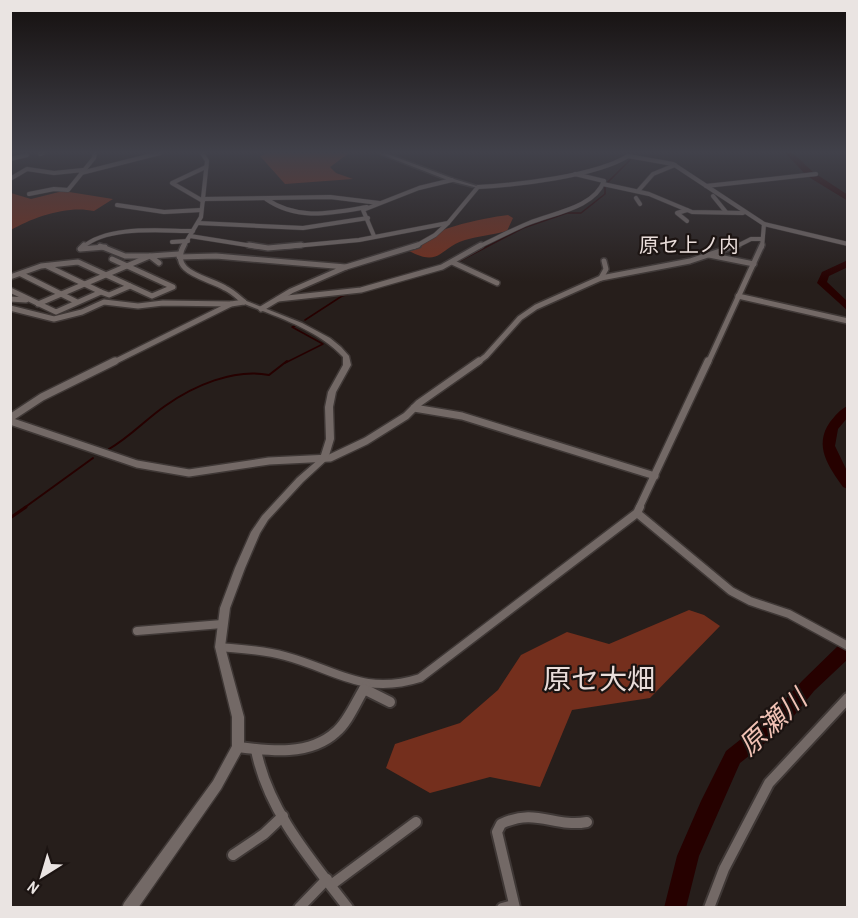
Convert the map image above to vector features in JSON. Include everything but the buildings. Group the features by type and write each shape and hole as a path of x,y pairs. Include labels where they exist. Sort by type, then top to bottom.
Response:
{"street":[{"path":"195,196 203,200 330,197 379,203"},
{"path":"203,196 198,223 179,256 178,261 186,270 226,288 244,302 312,332 337,346 347,357 347,365 332,392 329,406 330,439 324,459"},
{"path":"374,236 363,210 398,196"},
{"path":"261,309 345,267 415,248 433,238 455,217 470,196"},
{"path":"278,299 361,290 425,273 455,263 475,248 529,223 578,206 592,196"},
{"path":"653,196 687,210 704,214 746,213"},
{"path":"719,196 764,224 848,244"},
{"path":"636,198 640,204"},
{"path":"724,199 715,198 726,212"},
{"path":"266,199 284,209 304,215 368,207"},
{"path":"117,205 165,212 201,210"},
{"path":"687,210 677,213 687,221"},
{"path":"198,223 294,228 368,218"},
{"path":"105,247 80,249 95,237 166,230 268,248 352,240 448,223"},
{"path":"365,687 402,684 420,678 637,513 762,246 764,224"},
{"path":"172,242 190,236"},
{"path":"129,908 217,784 238,747 238,717 220,647 222,624 225,608 256,532 278,504 324,459 366,441 395,423 486,356 525,313 601,278 690,261 732,248 752,236 762,239"},
{"path":"90,242 125,256 216,256 345,267"},
{"path":"10,277 45,265 78,262 152,296 173,287 110,257 118,253"},
{"path":"709,255 754,264"},
{"path":"150,256 151,259 159,262"},
{"path":"38,304 150,256"},
{"path":"601,278 606,269 604,261"},
{"path":"455,263 497,284"},
{"path":"45,265 109,295 130,286"},
{"path":"21,274 77,302"},
{"path":"10,290 56,312 101,292"},
{"path":"738,296 845,320"},
{"path":"10,299 29,300"},
{"path":"10,308 54,319 82,312 104,302 128,306 244,302"},
{"path":"10,420 42,397 231,304"},
{"path":"414,408 462,416 655,476"},
{"path":"10,420 137,464 189,473 206,472 234,464 290,458 324,459"},
{"path":"637,513 730,591 750,601 789,614 848,646"},
{"path":"137,631 222,624"},
{"path":"220,647 265,651 294,658 365,687 390,702"},
{"path":"238,747 256,750 300,750 333,735 338,731 365,687"},
{"path":"709,908 724,869 768,783 848,698"},
{"path":"256,750 257,761 268,790 283,816 348,908"},
{"path":"233,855 264,834 283,816"},
{"path":"502,908 515,906 497,832 501,824 517,818 542,816 573,825 587,822"},
{"path":"299,908 329,882 416,822"}],"shaded area":[{"path":"11,196 31,199 44,196 93,196 113,199 94,211 73,210 51,213 11,230"},
{"path":"508,215 513,218 507,231 465,240 434,257 420,256 409,251 416,244 440,231 469,222"},
{"path":"689,610 704,615 720,626 650,698 572,710 540,787 490,777 430,793 386,768 395,744 460,723 498,690 521,655 567,632 609,644"}],"waterway":[{"path":"446,268 523,228 567,213 581,213 603,196"},
{"name":"原瀬川","path":"843,196 848,199"},
{"name":"原瀬川","path":"848,263 825,274 822,283 848,308"},
{"path":"305,320 342,296 438,271"},
{"path":"285,363 323,344 292,327 295,326"},
{"path":"109,449 165,406 188,392 228,376 269,375 287,361"},
{"name":"原瀬川","path":"848,410 832,428 828,446 835,464 848,484"},
{"path":"24,508 93,458"},
{"path":"10,518 26,507"},
{"name":"原瀬川","path":"675,908 688,856 733,757 777,722 808,686 848,647"}],"district":[{"name":"原セ上ノ内","path":"689,244"},
{"name":"原セ大畑","path":"599,679"}]}
